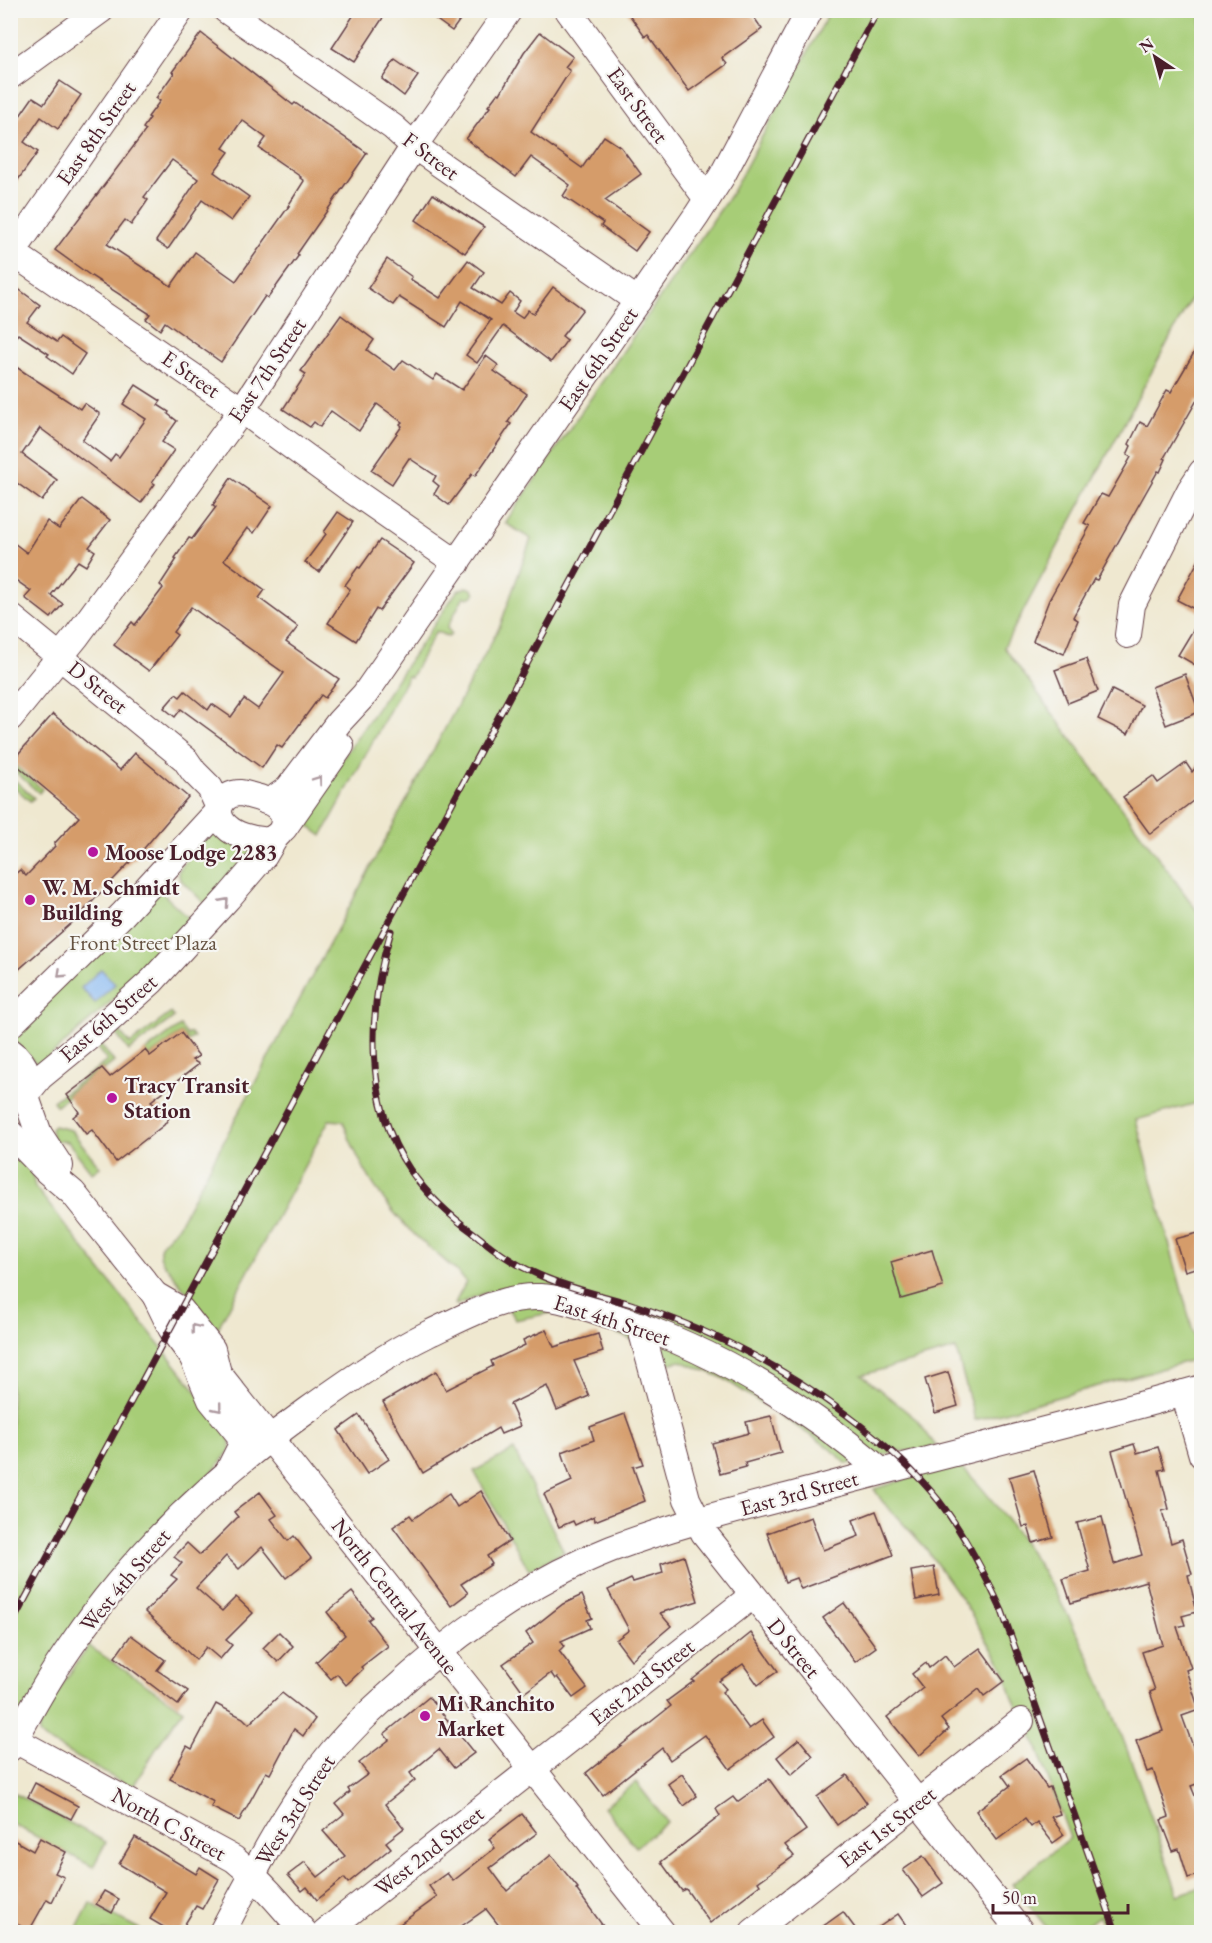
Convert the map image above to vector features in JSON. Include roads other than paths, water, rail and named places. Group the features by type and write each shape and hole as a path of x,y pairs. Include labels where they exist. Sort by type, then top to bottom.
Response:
{"street":[{"path":"10,76 101,10"},
{"name":"East 8th Street","path":"11,253 181,10"},
{"name":"F Street","path":"226,10 393,127 414,146 638,301"},
{"name":"East 7th Street","path":"10,718 76,637 242,410 414,146 509,10"},
{"name":"East Street","path":"568,10 707,199"},
{"name":"East 6th Street","path":"266,801 288,789 339,722 365,694 638,301 722,176 810,10"},
{"name":"E Street","path":"11,253 242,410 345,486 457,563"},
{"path":"1128,635 1132,605 1198,486"},
{"name":"D Street","path":"10,616 185,759 210,788 218,810"},
{"name":"East 6th Street","path":"10,1121 21,1110 40,1077 101,1027 158,974 235,891 264,856 351,730 365,694"},
{"name":"D Street","path":"185,759 203,762 235,784 241,793"},
{"path":"10,1025 123,915 228,796 241,793 276,806 282,813 280,832 266,840 239,834 222,822 218,810"},
{"name":"North Central Avenue","path":"10,1051 24,1066 39,1134 58,1162 74,1193 155,1295 171,1328 192,1356 219,1373 662,1932"},
{"name":"North Central Avenue","path":"10,1133 47,1171 74,1193"},
{"name":"North Central Avenue","path":"155,1295 181,1310 212,1349 219,1373"},
{"name":"East 4th Street","path":"270,1438 360,1374 411,1342 496,1304 525,1297 554,1298 640,1325 728,1364 770,1388 846,1440 881,1471"},
{"name":"D Street","path":"640,1325 687,1499 697,1521 752,1596 1021,1932"},
{"path":"192,1356 211,1400 238,1433 241,1441 230,1470"},
{"path":"1193,1391 1202,1455"},
{"name":"East 3rd Street","path":"439,1652 508,1601 560,1572 610,1550 697,1521 1193,1391"},
{"name":"West 4th Street","path":"13,1744 36,1701 72,1643 142,1554 177,1517 270,1438"},
{"name":"East 2nd Street","path":"533,1770 752,1596"},
{"name":"West 3rd Street","path":"222,1932 291,1808 333,1751 377,1705 439,1652"},
{"name":"East 1st Street","path":"753,1932 1021,1721"},
{"name":"North C Street","path":"13,1744 234,1859 253,1874 304,1932"},
{"name":"West 2nd Street","path":"325,1932 533,1770"}],"water":[{"path":"101,969 115,984 95,1003 81,988"}],"railway":[{"path":"10,1627 878,10"},
{"path":"391,931 378,991 374,1054 377,1085 384,1115 395,1143 410,1170 448,1213 513,1262 561,1284 631,1304 726,1341 819,1395 873,1435 920,1479 939,1501 966,1540 1002,1611 1116,1932"}],"place":[{"name":"Moose Lodge 2283","path":"93,852"},
{"name":"W. M. Schmidt Building","path":"30,900"},
{"name":"Tracy Transit Station","path":"112,1098"},
{"name":"Mi Ranchito Market","path":"425,1716"}],"park label":[{"name":"Front Street Plaza","path":"143,942"}]}
